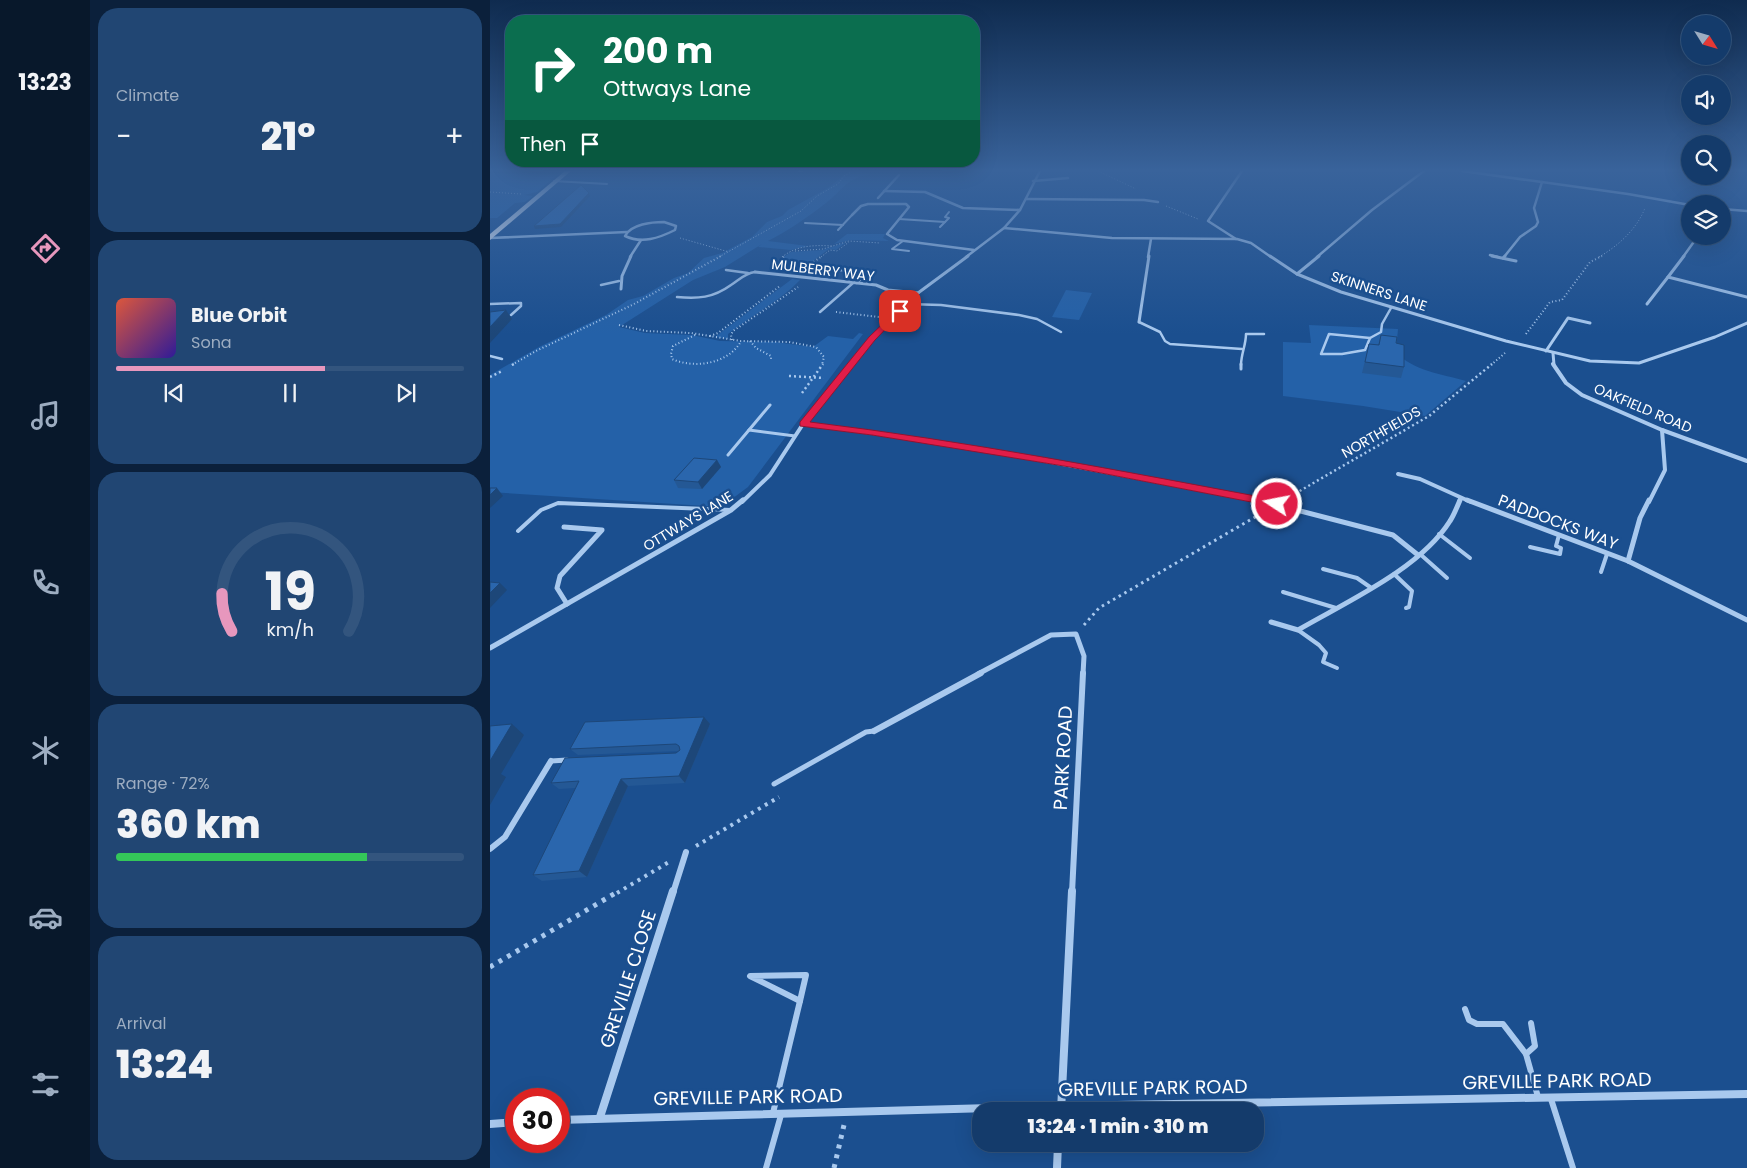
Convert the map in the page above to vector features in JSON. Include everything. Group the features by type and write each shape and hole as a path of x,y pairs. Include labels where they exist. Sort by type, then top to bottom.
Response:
{"highway":[{"path":"490,238 504,226"}],"street":[{"path":"490,238 626,232 643,226"},
{"path":"626,232 625,236 630,239 641,240 667,235 675,230 676,226 674,226"},
{"path":"894,226 887,234 898,240 974,250"},
{"name":"OTTWAYS LANE","path":"490,648 731,510 750,495 770,474 803,424 872,339 918,293 1006,226"},
{"path":"1215,226 1237,239"},
{"path":"1297,274 1354,226"},
{"path":"1503,258 1520,237 1536,226"},
{"name":"SKINNERS LANE","path":"1004,228 1054,234 1151,239 1237,239 1251,243 1297,274 1341,292 1520,344 1590,361 1639,363 1715,337 1747,323"},
{"path":"1139,322 1151,239"},
{"path":"621,289 619,281 641,240"},
{"path":"1648,304 1692,245"},
{"path":"1490,255 1516,261"},
{"name":"MULBERRY WAY","path":"755,272 794,275 918,293"},
{"path":"1668,278 1747,297"},
{"path":"1546,351 1568,318 1590,323"},
{"name":"OAKFIELD ROAD","path":"1553,353 1553,364 1566,383 1582,395 1662,430 1747,461"},
{"path":"803,424 872,432 1070,464 1277,504 1393,535 1419,555"},
{"name":"PADDOCKS WAY","path":"1398,474 1420,479 1461,498 1628,562 1640,518 1665,470 1662,430"},
{"path":"1271,622 1298,630 1394,574 1419,555 1449,522 1461,498"},
{"path":"564,527 602,530 560,576 557,588 567,604"},
{"path":"1628,562 1747,620"},
{"path":"874,731 1050,634 1076,634"},
{"name":"PARK ROAD","path":"1061,1102 1084,656 1076,634"},
{"path":"490,849 505,837 551,760"},
{"name":"GREVILLE CLOSE","path":"600,1117 686,852"},
{"name":"GREVILLE PARK ROAD","path":"1264,1104 1747,1094"},
{"name":"GREVILLE PARK ROAD","path":"570,1119 848,1111 972,1110"},
{"path":"490,1124 505,1123"},
{"path":"1057,1168 1058,1152"}],"lane":[{"path":"838,230 842,226"},
{"path":"903,241 892,249 909,251"},
{"path":"726,270 755,272"},
{"path":"821,311 866,273 839,270"},
{"path":"677,297 697,300 710,298 748,273"},
{"path":"601,284 619,281"},
{"path":"490,304 521,304 511,315"},
{"path":"907,304 941,305 1019,315 1037,319 1061,332"},
{"path":"1370,338 1365,350 1342,354 1321,354 1329,334 1370,338 1381,332 1382,324 1391,308"},
{"path":"1139,322 1160,332 1165,341 1170,344 1242,349"},
{"path":"1241,369 1242,349 1246,343 1246,334 1264,334"},
{"path":"490,356 502,359"},
{"path":"728,455 770,404"},
{"path":"749,430 796,436"},
{"path":"518,531 544,508 550,504 558,503 731,510"},
{"path":"1438,534 1450,539 1453,546 1470,558"},
{"path":"1530,547 1560,554 1561,548 1556,546 1559,535"},
{"path":"1601,572 1607,554"},
{"path":"1419,555 1448,578"},
{"path":"1323,569 1357,578 1370,587"},
{"path":"1394,574 1412,591 1409,607 1406,608"},
{"path":"1283,592 1336,608"},
{"path":"1298,630 1319,645 1326,653 1323,662 1336,668"},
{"path":"774,784 866,732 874,731"},
{"path":"551,760 570,760"},
{"path":"766,1168 806,975 750,976 800,1001"},
{"path":"1465,1009 1470,1020 1477,1024 1503,1024 1526,1054 1538,1098"},
{"path":"1526,1054 1536,1046 1531,1023"},
{"path":"1550,1097 1573,1168"}],"path":[{"path":"490,377 536,351 634,304 776,226"},
{"name":"NORTHFIELDS","path":"1076,634 1098,608 1429,416 1506,352 1520,344 1550,302 1562,300 1590,262 1615,248 1634,226"},
{"path":"667,235 729,252"},
{"path":"791,251 815,251 851,241 885,243 898,240"},
{"path":"707,337 718,334 794,275 830,250 837,251 851,241"},
{"path":"794,275 795,272 778,265 781,258 791,251 814,244 833,246"},
{"path":"732,340 730,335 733,331 786,297 806,277"},
{"path":"821,311 892,319"},
{"path":"619,325 646,331 696,334 741,341 789,342 816,347 824,357 822,367 802,393"},
{"path":"696,334 672,348 670,355 672,359 684,364 706,362 733,352 739,348 741,341"},
{"path":"750,341 756,348 771,356 770,359"},
{"path":"789,376 814,378"},
{"path":"834,1168 848,1111"}],"shaded area":[{"path":"763,226 794,226 768,241 808,246 791,250 758,247 762,244 725,267 693,280 619,327 645,333 692,335 720,341 775,342 813,347 828,336 853,339 859,333 863,334 748,487 721,507 490,492 490,375 539,347 606,315 628,300 643,296 674,278 688,273 704,258 722,253 752,237"},
{"path":"847,234 885,234 883,238 889,241 851,240 834,244"},
{"path":"845,243 836,250 829,249 798,272 780,263 791,252 823,250"},
{"path":"792,279 800,280 783,295 728,334 728,339 715,337"},
{"path":"1066,290 1092,293 1079,320 1052,317"},
{"path":"1309,325 1398,329 1396,352 1403,358 1419,368 1466,381 1425,416 1283,396 1283,342 1311,343"}],"building":[{"path":"506,310 490,327 490,312"},
{"path":"1381,335 1397,337 1396,343 1404,345 1404,367 1365,362 1369,344 1379,345"},
{"path":"694,458 717,460 698,482 674,480"},
{"path":"490,488 497,488 490,495"},
{"path":"490,582 500,583 490,593"},
{"path":"704,717 679,776 621,779 579,871 533,875 579,781 551,783 565,758 676,753 680,750 676,744 570,749 585,722"},
{"path":"512,724 490,761 490,726"}],"route":[{"path":"900,311 872,339 803,424 872,432 1070,464 1277,504"}]}
